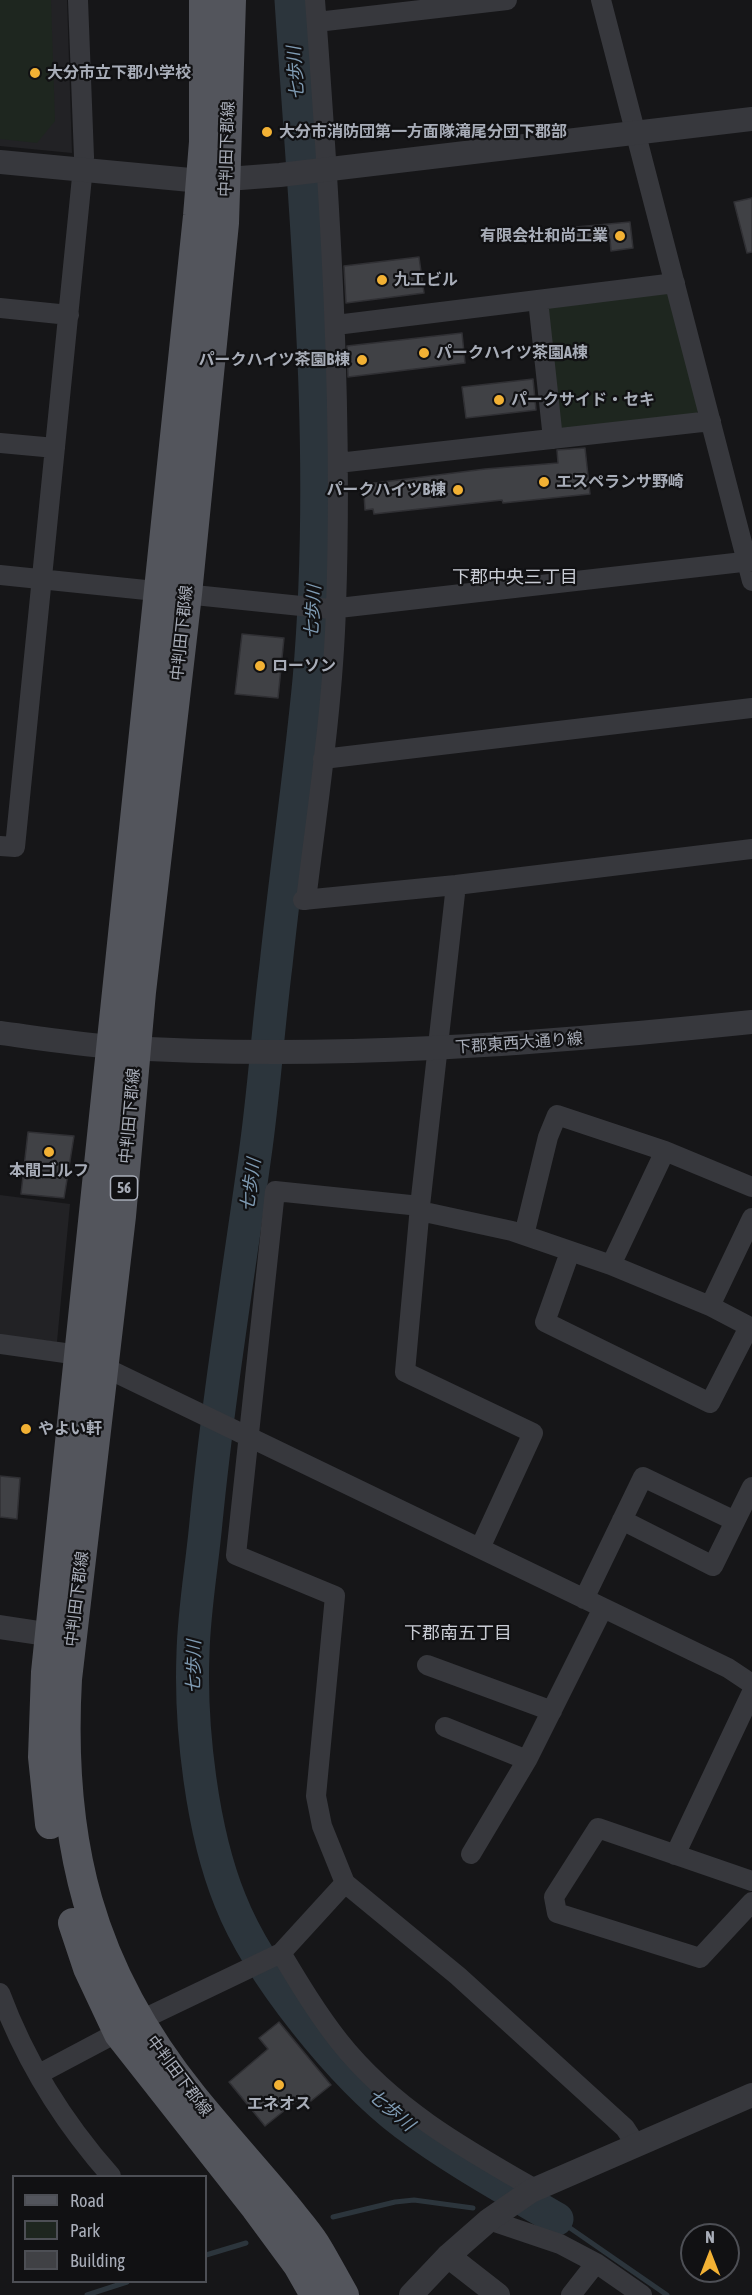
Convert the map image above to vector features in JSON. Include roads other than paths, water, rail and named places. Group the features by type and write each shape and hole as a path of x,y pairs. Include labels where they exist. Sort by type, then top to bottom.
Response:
{"main road":[{"name":"中判田下郡線","path":"204,0 214,181"},
{"name":"中判田下郡線","path":"231,0 173,592 124,1047 121,1216 91,1361 61,1636 64,1734 69,1816 80,1880 129,2028 298,2265 315,2295"},
{"name":"中判田下郡線","path":"129,2028 193,2097 314,2242 344,2295"}],"street":[{"path":"0,846 15,847 83,170 78,0"},
{"path":"315,0 336,324 338,463 333,609 323,759 304,900 456,885 752,849"},
{"path":"317,22 507,0"},
{"path":"602,0 749,561 752,581"},
{"path":"0,162 214,181 752,119"},
{"path":"336,324 675,283"},
{"path":"538,300 553,439"},
{"path":"0,308 69,315"},
{"path":"338,463 711,421"},
{"path":"0,443 56,448"},
{"path":"0,575 333,609 749,561"},
{"path":"323,759 752,708"},
{"path":"456,885 420,1208 405,1372 533,1433 480,1548"},
{"name":"下郡東西大通り線","path":"124,1047 286,1052 439,1048 610,1036 752,1022"},
{"path":"0,1033 124,1047"},
{"path":"524,1235 548,1137 557,1115 665,1151 752,1187"},
{"path":"611,1264 665,1151"},
{"path":"570,1252 545,1322 710,1403 751,1327 710,1306 611,1264 524,1235 420,1208 275,1191 244,1434 236,1555 335,1596 316,1796 322,1826 345,1884 459,1976 625,2128 636,2145"},
{"path":"710,1306 752,1218"},
{"path":"0,1344 91,1361 728,1668 752,1684"},
{"path":"584,1599 643,1477 735,1521"},
{"path":"622,1520 713,1566 752,1487"},
{"path":"471,1854 527,1760 603,1608"},
{"path":"0,1627 61,1636"},
{"path":"427,1665 552,1711"},
{"path":"675,1854 752,1692"},
{"path":"445,1726 527,1760"},
{"path":"752,1881 598,1828 554,1897 557,1913 700,1958 752,1902"},
{"path":"39,2074 278,1955 345,1884"},
{"path":"278,1955 339,2042 372,2077 409,2110 446,2137 533,2190"},
{"path":"0,1993 16,2035 39,2074 87,2149 110,2175"},
{"path":"411,2295 448,2256 489,2220 533,2190 752,2095"},
{"path":"489,2220 560,2244 596,2263 642,2295"},
{"path":"448,2256 498,2295"},
{"path":"571,2295 596,2263"}],"waterway":[{"name":"七歩川","path":"291,0 313,340 317,510 315,595 309,680 261,1108 216,1430 195,1621 193,1682 196,1746 212,1843 230,1900 243,1929 261,1959 305,2022 355,2079 405,2124 461,2162 557,2219"},
{"path":"333,2217 395,2202 414,2200 473,2208"},
{"path":"548,2222 557,2219 667,2295"},
{"path":"207,2255 246,2243"},
{"path":"87,2295 124,2283"}],"place":[{"name":"大分市立下郡小学校","path":"35,73"},
{"name":"大分市消防団第一方面隊滝尾分団下郡部","path":"267,132"},
{"name":"有限会社和尚工業","path":"620,236"},
{"name":"九工ビル","path":"382,280"},
{"name":"パークハイツ茶園A棟","path":"424,353"},
{"name":"パークハイツ茶園B棟","path":"362,360"},
{"name":"パークサイド・セキ","path":"499,400"},
{"name":"エスペランサ野崎","path":"544,482"},
{"name":"パークハイツB棟","path":"458,490"},
{"name":"ローソン","path":"260,666"},
{"name":"本間ゴルフ","path":"49,1152"},
{"name":"やよい軒","path":"26,1429"},
{"name":"エネオス","path":"279,2085"}],"district":[{"name":"下郡中央三丁目","path":"515,577"},
{"name":"下郡南五丁目","path":"458,1633"}]}
